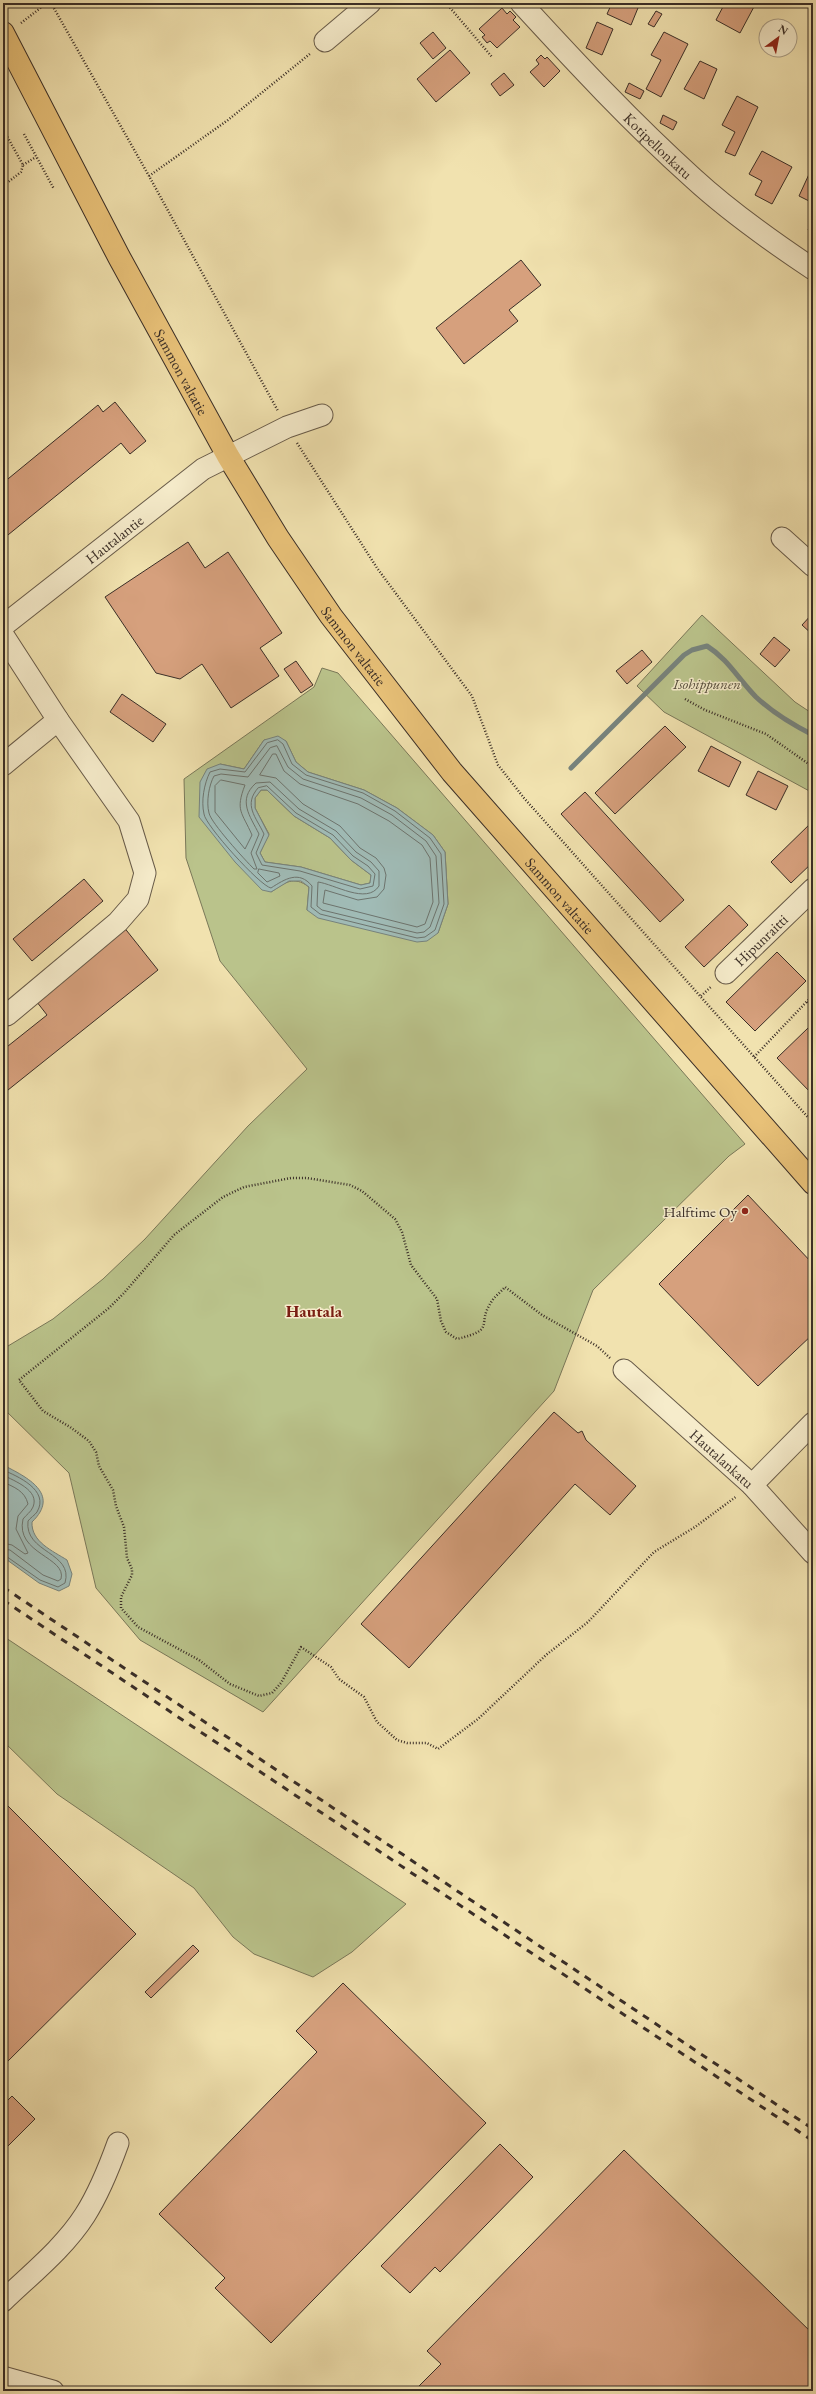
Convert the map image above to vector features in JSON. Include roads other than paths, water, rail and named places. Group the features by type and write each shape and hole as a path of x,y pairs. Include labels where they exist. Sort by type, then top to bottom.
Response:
{"main road":[{"name":"Sammon valtatie","path":"12,28 119,257 228,456 278,538 331,616 452,772 813,1183"}],"street":[{"path":"325,40 370,3"},
{"name":"Kotipellonkatu","path":"521,3 630,120 693,179 755,229 813,269"},
{"name":"Hautalantie","path":"3,626 203,469 287,427 322,415"},
{"path":"782,538 813,566"},
{"path":"3,635 58,720 129,821 145,874 138,899 118,922 7,1015"},
{"path":"3,765 58,720"},
{"name":"Hipunraitti","path":"726,973 813,889"},
{"name":"Hautalankatu","path":"624,1370 752,1485 813,1553"},
{"path":"752,1485 813,1423"},
{"path":"3,2301 66,2241 85,2216 104,2180 118,2144"},
{"path":"3,2377 53,2391"}],"water":[{"path":"278,736 286,741 296,762 308,772 364,790 397,808 433,835 445,852 448,904 438,933 427,941 417,942 318,918 307,910 309,887 301,881 289,881 271,892 262,890 235,862 199,817 200,782 207,769 220,764 244,769 264,740","holes":["261,790 267,790 294,816 330,838 351,860 371,875 370,883 361,885 301,867 265,862 260,853 269,835 255,808 255,798"]},
{"path":"3,1465 30,1481 42,1495 43,1503 40,1512 32,1522 35,1535 44,1545 67,1560 72,1574 69,1586 59,1591 39,1583 3,1557"}],"waterway":[{"path":"571,768 684,655 692,650 707,646 721,657 762,703 783,718 813,735"}],"railway":[{"path":"3,1587 813,2129"},
{"path":"3,1600 813,2141"}],"place":[{"name":"Halftime Oy","path":"745,1211"}],"district":[{"name":"Hautala","path":"314,1311"}],"park label":[{"name":"Isohippunen","path":"707,683"}]}
